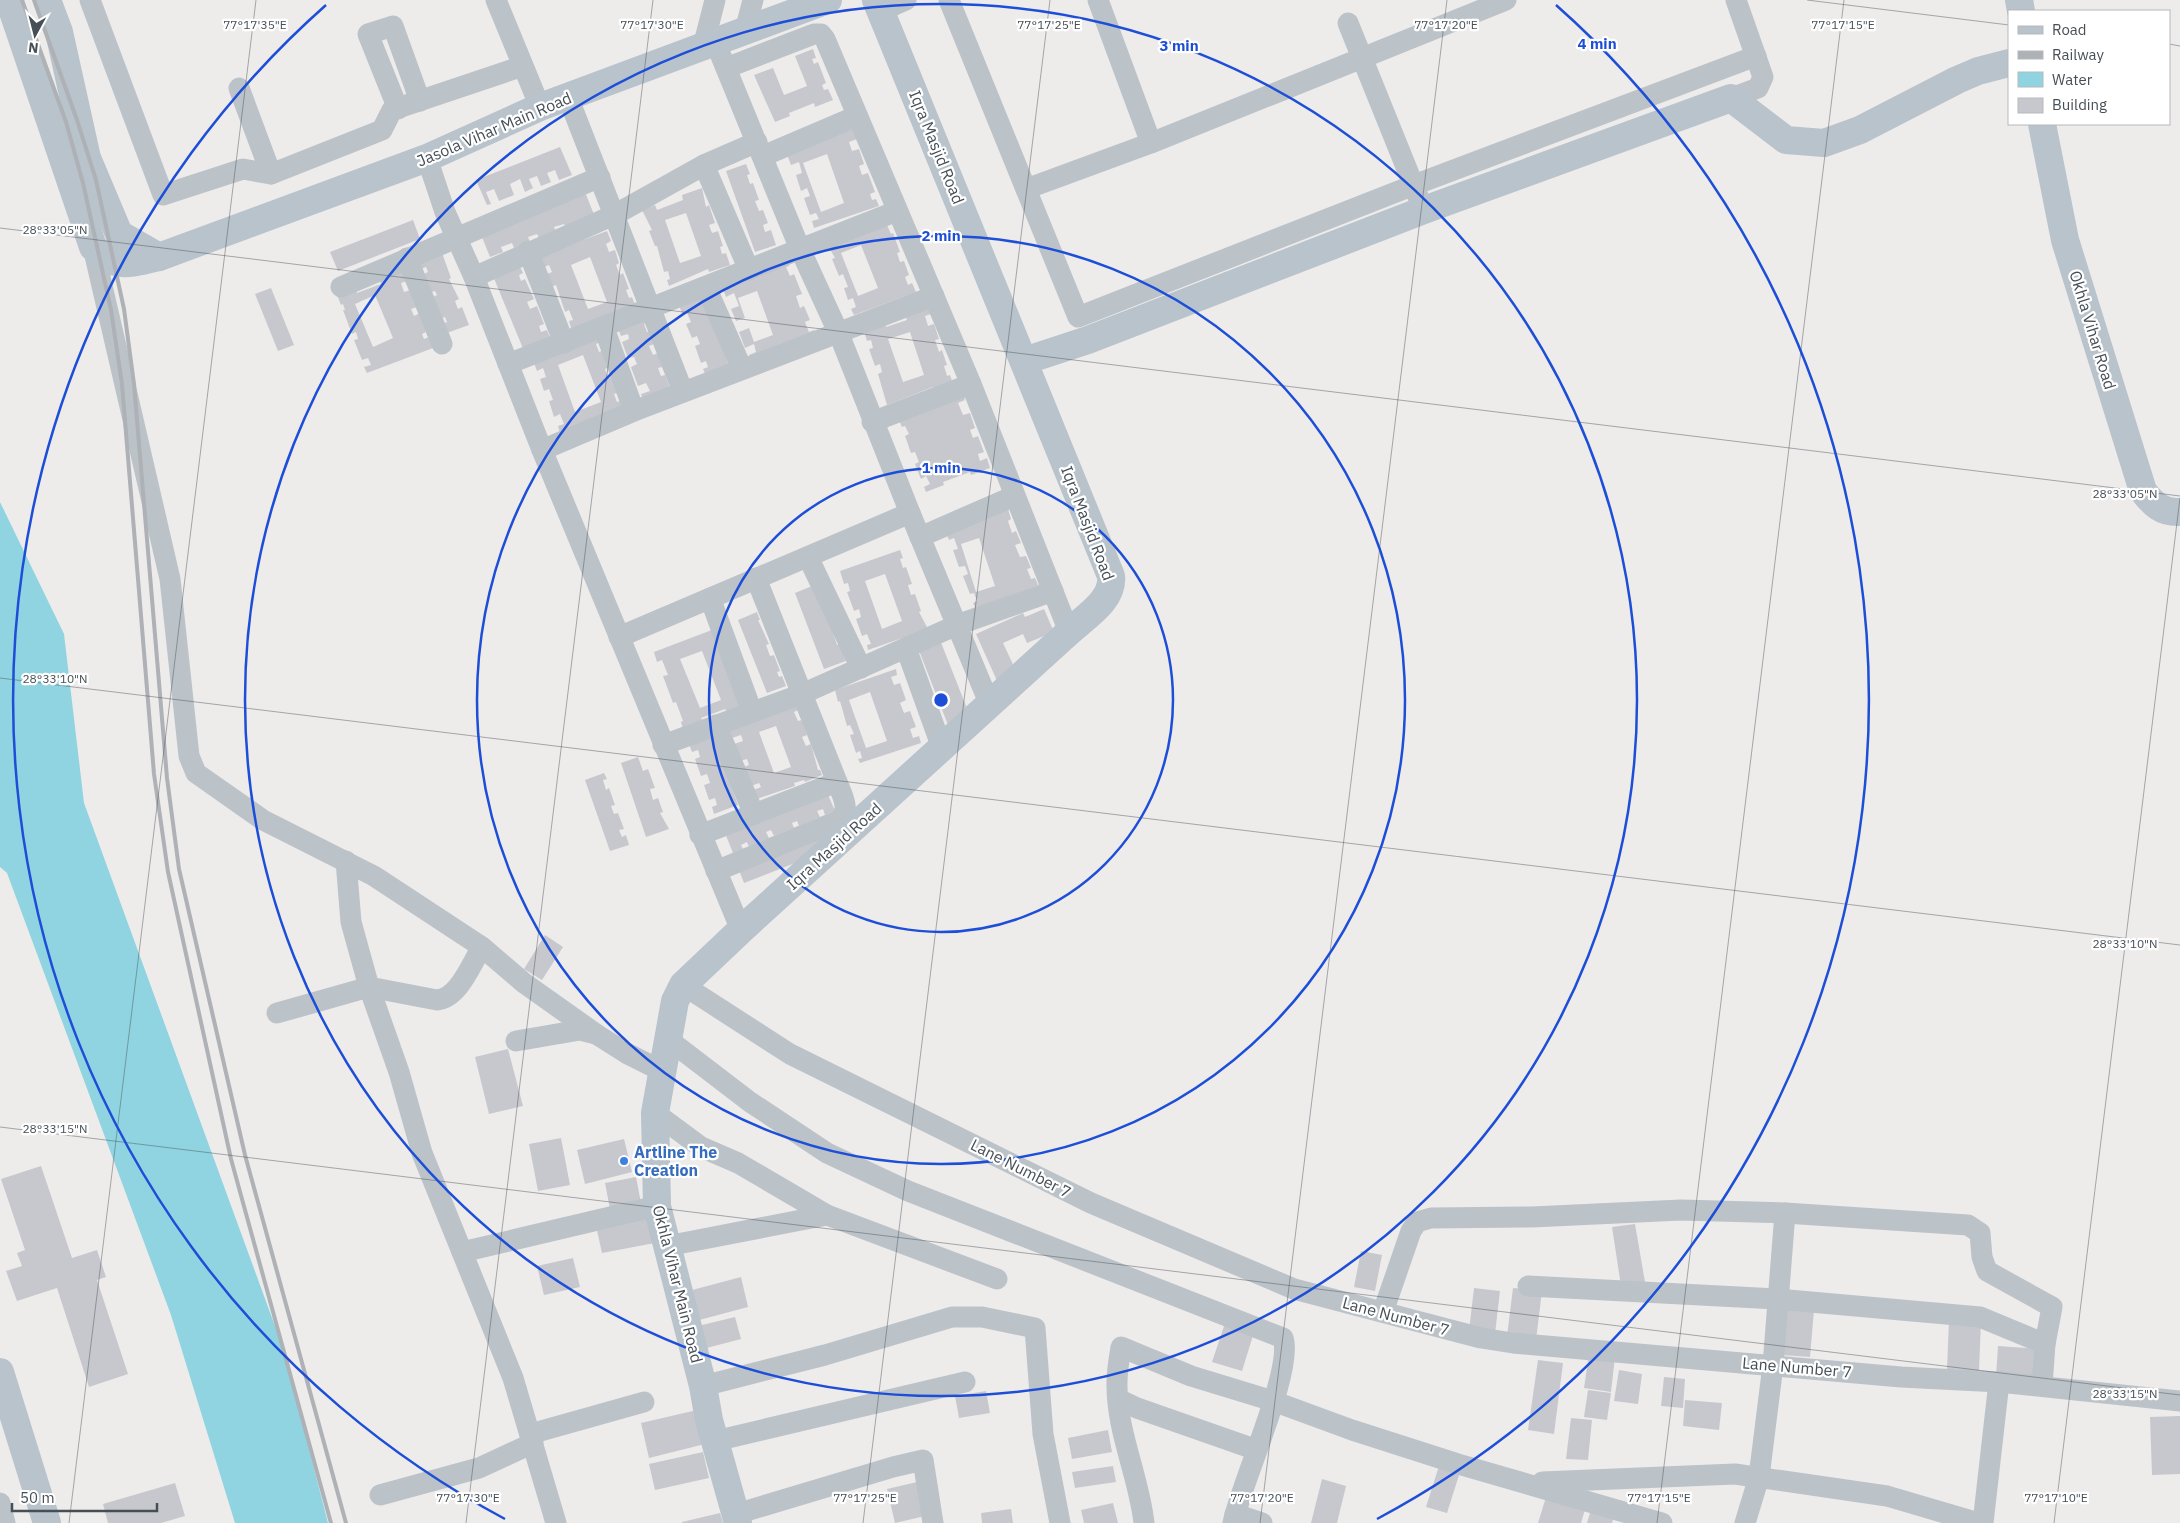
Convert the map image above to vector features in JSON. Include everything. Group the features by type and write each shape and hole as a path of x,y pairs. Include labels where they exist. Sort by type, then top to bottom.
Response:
{"street":[{"path":"8,0 94,248 170,579 192,766 196,773 263,820 346,861 405,896 482,947 524,984 596,1034 626,1053 662,1071"},
{"path":"47,0 59,32 87,158 119,234 159,257"},
{"path":"90,0 163,195 243,169 271,174 382,130 392,110 523,66"},
{"path":"496,0 540,107"},
{"path":"715,0 710,44 726,68 800,249 839,334 872,422 990,705"},
{"path":"745,30 753,0"},
{"name":"Jasola Vihar Main Road","path":"94,248 105,260 126,264 159,257 427,158 540,107 828,0"},
{"path":"879,5 906,0"},
{"path":"949,0 1078,316 1414,185 1756,56"},
{"path":"1098,0 1151,143"},
{"path":"1026,189 1151,143 1506,0"},
{"path":"1024,361 1088,340 1424,210 1758,88 1762,83 1763,77 1736,0"},
{"name":"Iqra Masjid Road","path":"683,984 1107,597 1112,587 1111,576 879,5"},
{"path":"1348,23 1424,210"},
{"path":"398,109 368,34 393,26 420,101"},
{"path":"726,68 814,34 821,34 825,39 971,384 1069,632"},
{"path":"1731,98 1786,140 1824,143 1860,130 1957,80 1978,71 2008,63"},
{"path":"239,88 271,174"},
{"path":"568,97 616,214 683,392"},
{"path":"474,277 528,251 616,214 704,165 760,149 858,116"},
{"name":"Okhla Vihar Road","path":"2042,125 2065,240 2143,491 2156,506 2172,512 2180,512"},
{"path":"427,158 456,237 474,277 542,450 741,930"},
{"path":"704,165 749,270"},
{"path":"341,287 600,177"},
{"path":"508,364 604,328 897,211"},
{"path":"94,248 119,234"},
{"path":"528,251 564,343"},
{"path":"407,258 442,344"},
{"path":"706,287 742,369"},
{"path":"542,450 634,411 934,296"},
{"path":"604,328 634,411"},
{"path":"872,422 971,384"},
{"path":"920,537 1014,496"},
{"path":"619,637 910,513"},
{"path":"808,557 861,668"},
{"path":"716,871 844,817 846,806 756,578"},
{"path":"663,745 802,694 957,625 1053,591"},
{"path":"710,598 752,712"},
{"path":"906,648 942,748"},
{"path":"716,725 754,814"},
{"path":"700,835 837,782"},
{"path":"346,861 351,922 369,987 399,1072 422,1153 513,1378 556,1523"},
{"path":"277,1013 369,987 437,1000 445,999 456,989 482,947"},
{"name":"Okhla Vihar Main Road","path":"683,984 675,1001 655,1113 657,1206 704,1386 715,1441 737,1518"},
{"name":"Lane Number 7","path":"683,984 790,1054 1091,1203 1294,1289 1504,1342 1902,1377 1999,1382 2180,1401"},
{"path":"516,1041 580,1030 596,1034"},
{"path":"669,1040 750,1102 827,1153 908,1191 1282,1338 1285,1346 1273,1402 1234,1518 1262,1523"},
{"path":"655,1113 701,1147 738,1164 827,1215 997,1280"},
{"path":"462,1252 657,1206"},
{"path":"1383,1312 1411,1230 1417,1222 1425,1220 1681,1210 1785,1213 1968,1225 1976,1228 1980,1233 1984,1266 1987,1271 2052,1307 2045,1344 2042,1386"},
{"path":"1745,1523 1760,1477 1773,1365 1785,1213"},
{"path":"667,1246 827,1215"},
{"path":"1528,1286 1777,1299 1980,1317 2045,1344"},
{"path":"704,1386 825,1355 952,1317 982,1317 1035,1328 1043,1434 1060,1523"},
{"path":"1144,1523 1142,1502 1129,1458 1118,1399 1116,1382 1121,1348 1191,1376 1361,1433 1662,1523"},
{"path":"0,1372 46,1523"},
{"path":"715,1441 965,1382"},
{"path":"1983,1523 1999,1382"},
{"path":"1118,1399 1137,1408 1256,1450"},
{"path":"380,1496 479,1468 532,1439 644,1402"},
{"path":"737,1518 874,1472 923,1460 928,1522"},
{"path":"1521,1482 1735,1474 1888,1496 1979,1523"},
{"path":"0,1503 5,1523"}],"water":[{"path":"0,502 64,634 84,803 283,1348 328,1523 235,1523 171,1315 7,873 0,867"}],"building":[{"path":"813,49 816,58 812,59 814,64 818,62 826,83 822,85 824,90 828,89 833,100 815,107 814,103 789,113 790,116 775,122 754,75 773,68 784,95 807,86 795,56"},
{"path":"853,129 857,139 849,142 852,151 859,149 864,164 859,166 862,175 868,173 875,192 870,194 872,200 876,199 879,206 814,228 812,221 819,219 816,213 810,215 804,198 810,196 807,188 801,191 796,175 802,173 799,162 791,165 786,152","holes":["827,154 844,203 821,212 803,163"]},
{"path":"560,147 572,175 559,180 555,170 547,173 551,182 541,186 537,176 529,179 533,188 525,192 520,179 510,184 514,195 499,201 494,189 486,192 491,204 487,205 476,180"},
{"path":"746,164 750,174 747,175 750,184 753,183 759,200 755,201 759,211 763,210 768,223 763,225 765,232 771,230 776,245 755,252 726,171"},
{"path":"702,188 706,207 709,205 715,223 709,225 712,233 718,231 723,246 720,247 722,254 726,253 730,265 709,272 708,269 669,286 667,280 670,279 668,271 664,272 657,246 655,246 649,231 652,230 642,210 655,205 657,210 683,200 682,195","holes":["686,213 701,256 680,263 665,220"]},
{"path":"585,192 595,217 566,228 564,224 554,227 556,232 539,238 537,234 528,237 530,242 514,248 512,243 501,247 503,252 490,257 480,232"},
{"path":"413,220 420,239 338,271 330,252"},
{"path":"887,225 891,234 893,233 900,252 897,253 900,262 904,261 909,275 905,277 908,285 912,283 916,292 854,315 851,309 856,307 853,298 848,300 844,288 848,287 843,274 839,276 832,259 835,258 826,242","holes":["861,245 878,288 858,296 841,253"]},
{"path":"607,231 611,241 606,244 609,252 615,250 619,263 616,265 620,275 623,273 629,289 626,290 629,298 632,297 636,308 572,331 569,321 573,320 569,310 565,312 556,285 551,287 547,274 552,272 549,265 544,267 540,256","holes":["590,257 607,302 588,309 571,265"]},
{"path":"441,250 451,278 449,279 459,299 455,301 458,309 462,307 469,325 444,334 441,325 447,322 445,317 439,319 431,298 437,295 435,291 429,293 422,275 428,272 426,267 419,270 415,259"},
{"path":"788,261 789,266 786,267 790,276 794,274 802,294 796,296 800,308 804,306 810,320 805,322 809,332 814,330 816,335 751,360 749,355 756,352 754,344 745,348 739,332 749,328 754,342 773,335 757,291 738,298 745,318 736,321 731,309 739,306 734,293 726,297 722,286"},
{"path":"519,265 523,273 519,275 521,281 525,279 534,299 527,302 530,309 537,306 544,324 539,326 541,332 547,330 551,340 524,351 493,276"},
{"path":"403,270 407,281 401,283 404,292 411,290 417,307 411,309 414,316 420,313 426,332 422,334 424,339 429,337 433,348 367,373 364,367 371,365 368,358 362,360 354,340 358,339 356,332 352,334 343,310 345,310 343,304 341,305 337,295 355,288 357,293 381,284 379,279","holes":["375,295 393,338 373,347 355,304"]},
{"path":"271,288 294,345 278,351 255,294"},
{"path":"702,294 730,369 707,378 703,369 708,367 706,361 701,363 695,346 700,344 697,336 692,338 686,324 691,322 687,313 683,315 678,303"},
{"path":"929,307 931,314 925,316 928,326 934,324 939,339 935,340 939,352 942,350 947,365 944,366 947,376 950,375 953,384 934,390 933,387 887,405 878,374 882,372 880,364 875,366 869,349 873,348 871,340 867,341 863,328 884,322 886,327 907,320 905,315","holes":["910,332 924,375 903,382 888,339"]},
{"path":"645,316 647,323 644,324 647,332 650,331 654,344 649,346 653,355 658,353 662,367 658,368 661,376 665,375 672,394 644,403 641,394 650,391 646,383 638,386 631,367 637,364 634,357 628,358 622,342 629,339 628,334 621,336 617,326"},
{"path":"597,333 601,342 596,344 599,352 604,350 610,367 605,369 608,378 614,376 620,392 614,394 617,402 623,400 626,408 560,433 558,426 564,424 560,414 554,417 549,401 553,400 549,389 544,391 540,379 546,377 543,368 537,371 532,358","holes":["583,355 601,402 575,412 558,365"]},
{"path":"963,394 965,400 958,403 963,415 970,413 975,428 970,430 973,438 978,436 984,452 978,454 980,461 987,458 990,468 971,475 970,472 943,482 944,485 926,492 924,487 930,484 926,476 921,479 915,464 919,462 915,452 911,453 905,436 909,434 905,426 902,427 898,418"},
{"path":"1008,509 1011,519 1008,521 1012,533 1016,531 1021,543 1015,545 1020,557 1026,556 1031,568 1027,569 1031,579 1035,578 1038,585 976,609 973,603 977,601 974,593 970,594 963,576 968,574 965,566 959,567 953,550 958,549 954,538 949,540 946,533","holes":["979,538 995,586 976,592 961,544"]},
{"path":"900,550 903,558 900,559 903,568 906,567 912,584 908,585 911,595 915,594 921,611 919,612 928,629 868,650 867,645 871,644 867,634 862,636 856,619 861,617 859,609 854,611 847,592 850,591 848,583 844,584 840,571","holes":["885,574 902,621 882,629 865,581"]},
{"path":"817,584 837,645 840,644 846,661 824,669 795,593"},
{"path":"1044,609 1054,632 1027,643 1023,634 1003,643 1018,675 998,683 976,634 1023,613 1025,617"},
{"path":"757,612 760,620 758,620 769,644 766,645 770,656 774,655 780,671 777,672 779,677 782,676 786,686 767,693 738,620"},
{"path":"717,628 746,705 727,712 725,709 701,718 703,721 683,729 681,722 683,721 676,702 673,703 663,676 668,675 662,660 657,662 654,652","holes":["702,651 721,700 700,708 680,659"]},
{"path":"940,640 970,716 948,725 918,648"},
{"path":"896,669 897,675 891,677 894,685 900,683 906,700 900,703 904,713 910,711 916,727 910,729 913,738 919,736 921,743 860,763 858,759 862,758 860,751 856,753 850,735 854,734 850,725 847,726 835,690","holes":["870,692 887,741 866,748 849,700"]},
{"path":"795,702 798,710 794,712 798,721 802,720 807,735 802,737 806,746 811,744 818,770 820,770 822,775 805,782 804,780 794,783 795,786 754,800 751,791 761,787 759,783 749,787 742,768 749,765 747,759 740,761 734,744 743,741 741,735 732,738 728,726","holes":["776,726 791,767 774,773 759,732"]},
{"path":"712,733 738,805 714,814 712,807 717,805 715,798 709,800 704,785 710,783 707,774 701,776 695,759 700,757 698,750 692,752 688,741"},
{"path":"638,757 643,771 648,769 655,788 650,789 653,800 658,798 663,812 660,813 669,829 646,837 621,763"},
{"path":"604,773 607,779 603,780 606,790 609,788 615,805 611,806 614,814 618,813 624,829 619,830 622,837 626,835 629,845 610,851 585,780"},
{"path":"826,790 835,811 825,815 823,809 817,811 820,817 799,826 797,821 792,823 794,828 774,836 771,830 766,832 769,838 749,847 747,842 741,845 743,849 733,853 725,833"},
{"path":"821,833 828,850 744,883 737,865"},
{"path":"545,935 563,947 542,980 524,969"},
{"path":"508,1049 523,1106 489,1114 475,1057"},
{"path":"561,1138 570,1185 538,1191 529,1144"},
{"path":"624,1139 632,1172 585,1184 577,1150"},
{"path":"41,1166 72,1258 97,1250 106,1277 97,1280 128,1374 89,1387 57,1288 17,1301 6,1271 22,1266 17,1253 25,1250 1,1179"},
{"path":"636,1177 641,1203 610,1209 605,1183"},
{"path":"654,1215 660,1242 602,1253 596,1226"},
{"path":"1635,1224 1645,1282 1621,1286 1612,1227"},
{"path":"1361,1251 1382,1255 1375,1291 1354,1287"},
{"path":"573,1258 580,1287 544,1295 537,1266"},
{"path":"741,1277 748,1307 688,1323 681,1293"},
{"path":"1474,1288 1500,1291 1495,1334 1469,1331"},
{"path":"1513,1288 1542,1291 1536,1340 1507,1336"},
{"path":"1785,1308 1814,1310 1810,1357 1782,1355"},
{"path":"735,1317 741,1339 699,1350 694,1327"},
{"path":"1226,1320 1255,1329 1242,1371 1212,1362"},
{"path":"1949,1320 1981,1321 1979,1371 1947,1369"},
{"path":"1998,1346 2042,1349 2040,1379 1996,1376"},
{"path":"1589,1354 1615,1357 1611,1392 1584,1388"},
{"path":"1538,1360 1563,1363 1554,1434 1528,1430"},
{"path":"1619,1370 1642,1374 1638,1404 1614,1401"},
{"path":"1664,1377 1685,1379 1683,1408 1661,1406"},
{"path":"1588,1390 1611,1393 1607,1420 1584,1417"},
{"path":"986,1391 990,1413 959,1418 955,1396"},
{"path":"1685,1400 1722,1403 1719,1430 1683,1426"},
{"path":"697,1410 705,1444 649,1458 641,1423"},
{"path":"2180,1416 2180,1474 2152,1475 2150,1417"},
{"path":"1571,1418 1592,1420 1588,1460 1566,1459"},
{"path":"1108,1430 1112,1452 1072,1459 1068,1438"},
{"path":"703,1452 709,1478 655,1490 649,1464"},
{"path":"1113,1466 1116,1482 1075,1488 1072,1472"},
{"path":"1439,1466 1460,1472 1447,1513 1426,1507"},
{"path":"1322,1479 1346,1486 1337,1523 1311,1523"},
{"path":"917,1482 925,1516 895,1523 887,1489"},
{"path":"175,1483 185,1516 161,1523 108,1523 103,1504"},
{"path":"1547,1494 1586,1506 1581,1523 1538,1523"},
{"path":"1113,1503 1118,1523 1084,1523 1081,1510"},
{"path":"1592,1506 1615,1514 1612,1523 1587,1523"},
{"path":"1011,1509 1013,1523 982,1523 981,1513"},
{"path":"720,1513 723,1523 682,1523 682,1522"}],"railway":[{"path":"22,0 66,122 83,183 111,310 122,384 154,774 168,872 231,1159 331,1523"},
{"path":"34,0 77,120 96,180 124,309 134,384 167,778 179,869 245,1155 346,1523"}],"place":[{"name":"Artline The Creation","path":"624,1161"}]}
